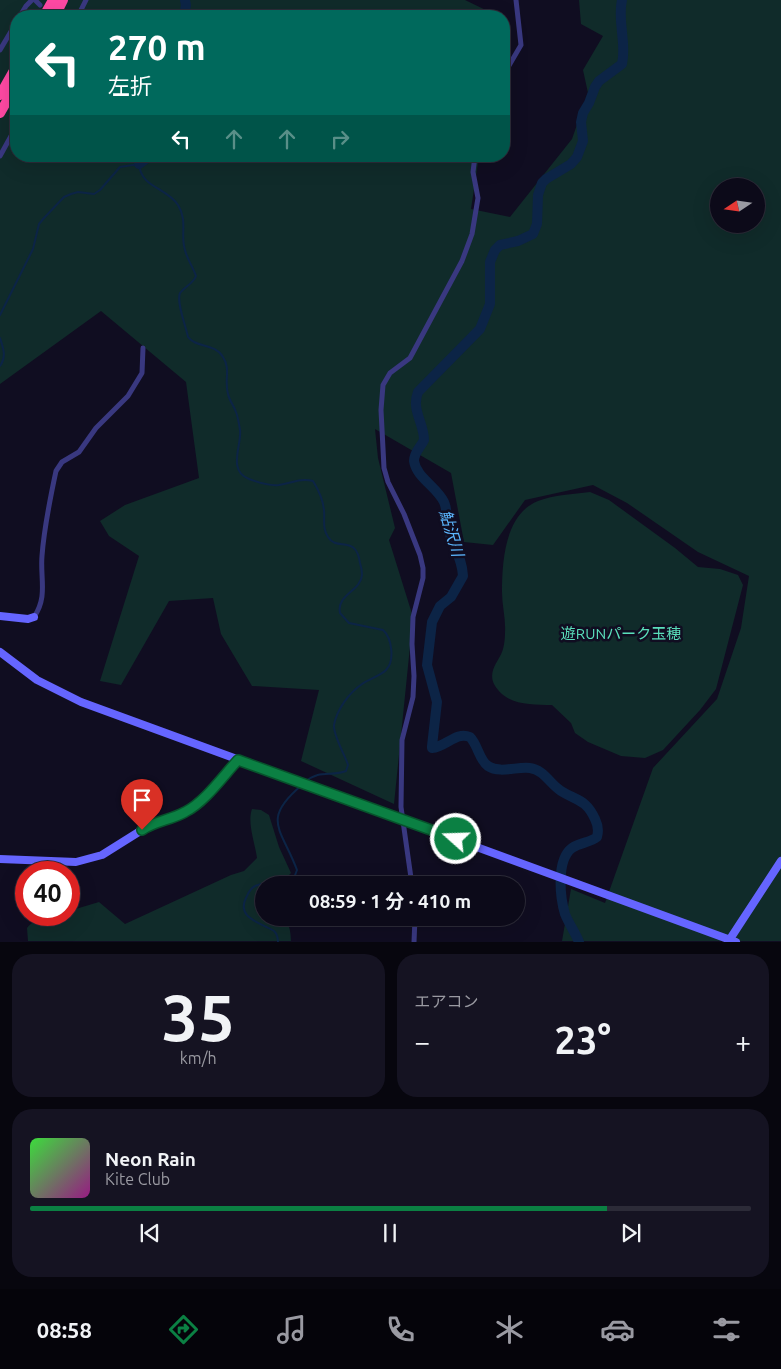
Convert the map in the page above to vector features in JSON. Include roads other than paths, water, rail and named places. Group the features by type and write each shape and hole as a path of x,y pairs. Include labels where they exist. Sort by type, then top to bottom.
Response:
{"highway":[{"path":"0,95 10,78"},
{"path":"0,113 10,96"}],"street":[{"path":"24,10 33,0 40,5"},
{"path":"510,63 521,45 516,0"},
{"path":"0,50 10,33"},
{"path":"0,156 10,138"},
{"path":"411,876 402,820 402,740 413,697 413,617 423,578 423,568 411,530 388,482 384,468 381,410 383,385 390,373 410,358 462,261 472,234 478,198 473,172 475,162"},
{"path":"0,616 34,617 41,604 42,558 56,471 62,462 79,452 96,428 128,396 142,373 143,348"},
{"path":"0,652 37,680 58,692 97,708 733,940 781,861"},
{"path":"0,859 76,862 102,855 153,823 183,814 195,807 238,760"},
{"path":"414,942 415,926"}],"waterway":[{"path":"185,0 185,10"},
{"name":"鮎沢川","path":"579,942 565,914 561,889 561,870 563,861 572,848 597,837 597,823 592,812 585,804 561,791 535,769 503,770 488,766 470,737 460,736 432,748 437,702 427,665 432,622 440,606 451,597 463,576 461,563 448,528 444,502 419,472 414,461 416,452 424,440 416,399 418,392 480,329 490,304 490,262 495,250 500,245 518,241 533,234 537,224 538,195 542,183 571,164 577,157 583,141 581,122 583,113 595,87 599,81 622,64 622,0"},
{"path":"0,315 33,249 39,224 64,197 78,192 94,194 100,190 120,167 139,164 144,178 167,194 178,205 183,217 185,250 196,276 180,293 180,308 188,337 196,343 211,347 220,353 227,366 227,389 237,414 240,430 237,457 239,470 242,475 249,479 268,484 279,485 304,480 313,481 323,502 326,534 332,541 355,549 361,567 361,580 345,597 340,607 340,613 349,623 383,630 389,638 391,650 389,666 381,674 362,684 353,692 341,707 334,725 337,739 348,765 346,771 321,774 305,782"},
{"path":"0,338 4,355 0,366"},
{"path":"278,942 274,931 247,915 244,910 244,904 254,886 294,878 297,870 281,834 278,816 281,807 302,785"}],"park label":[{"name":"遊RUNパーク玉穂","path":"621,633"}]}
